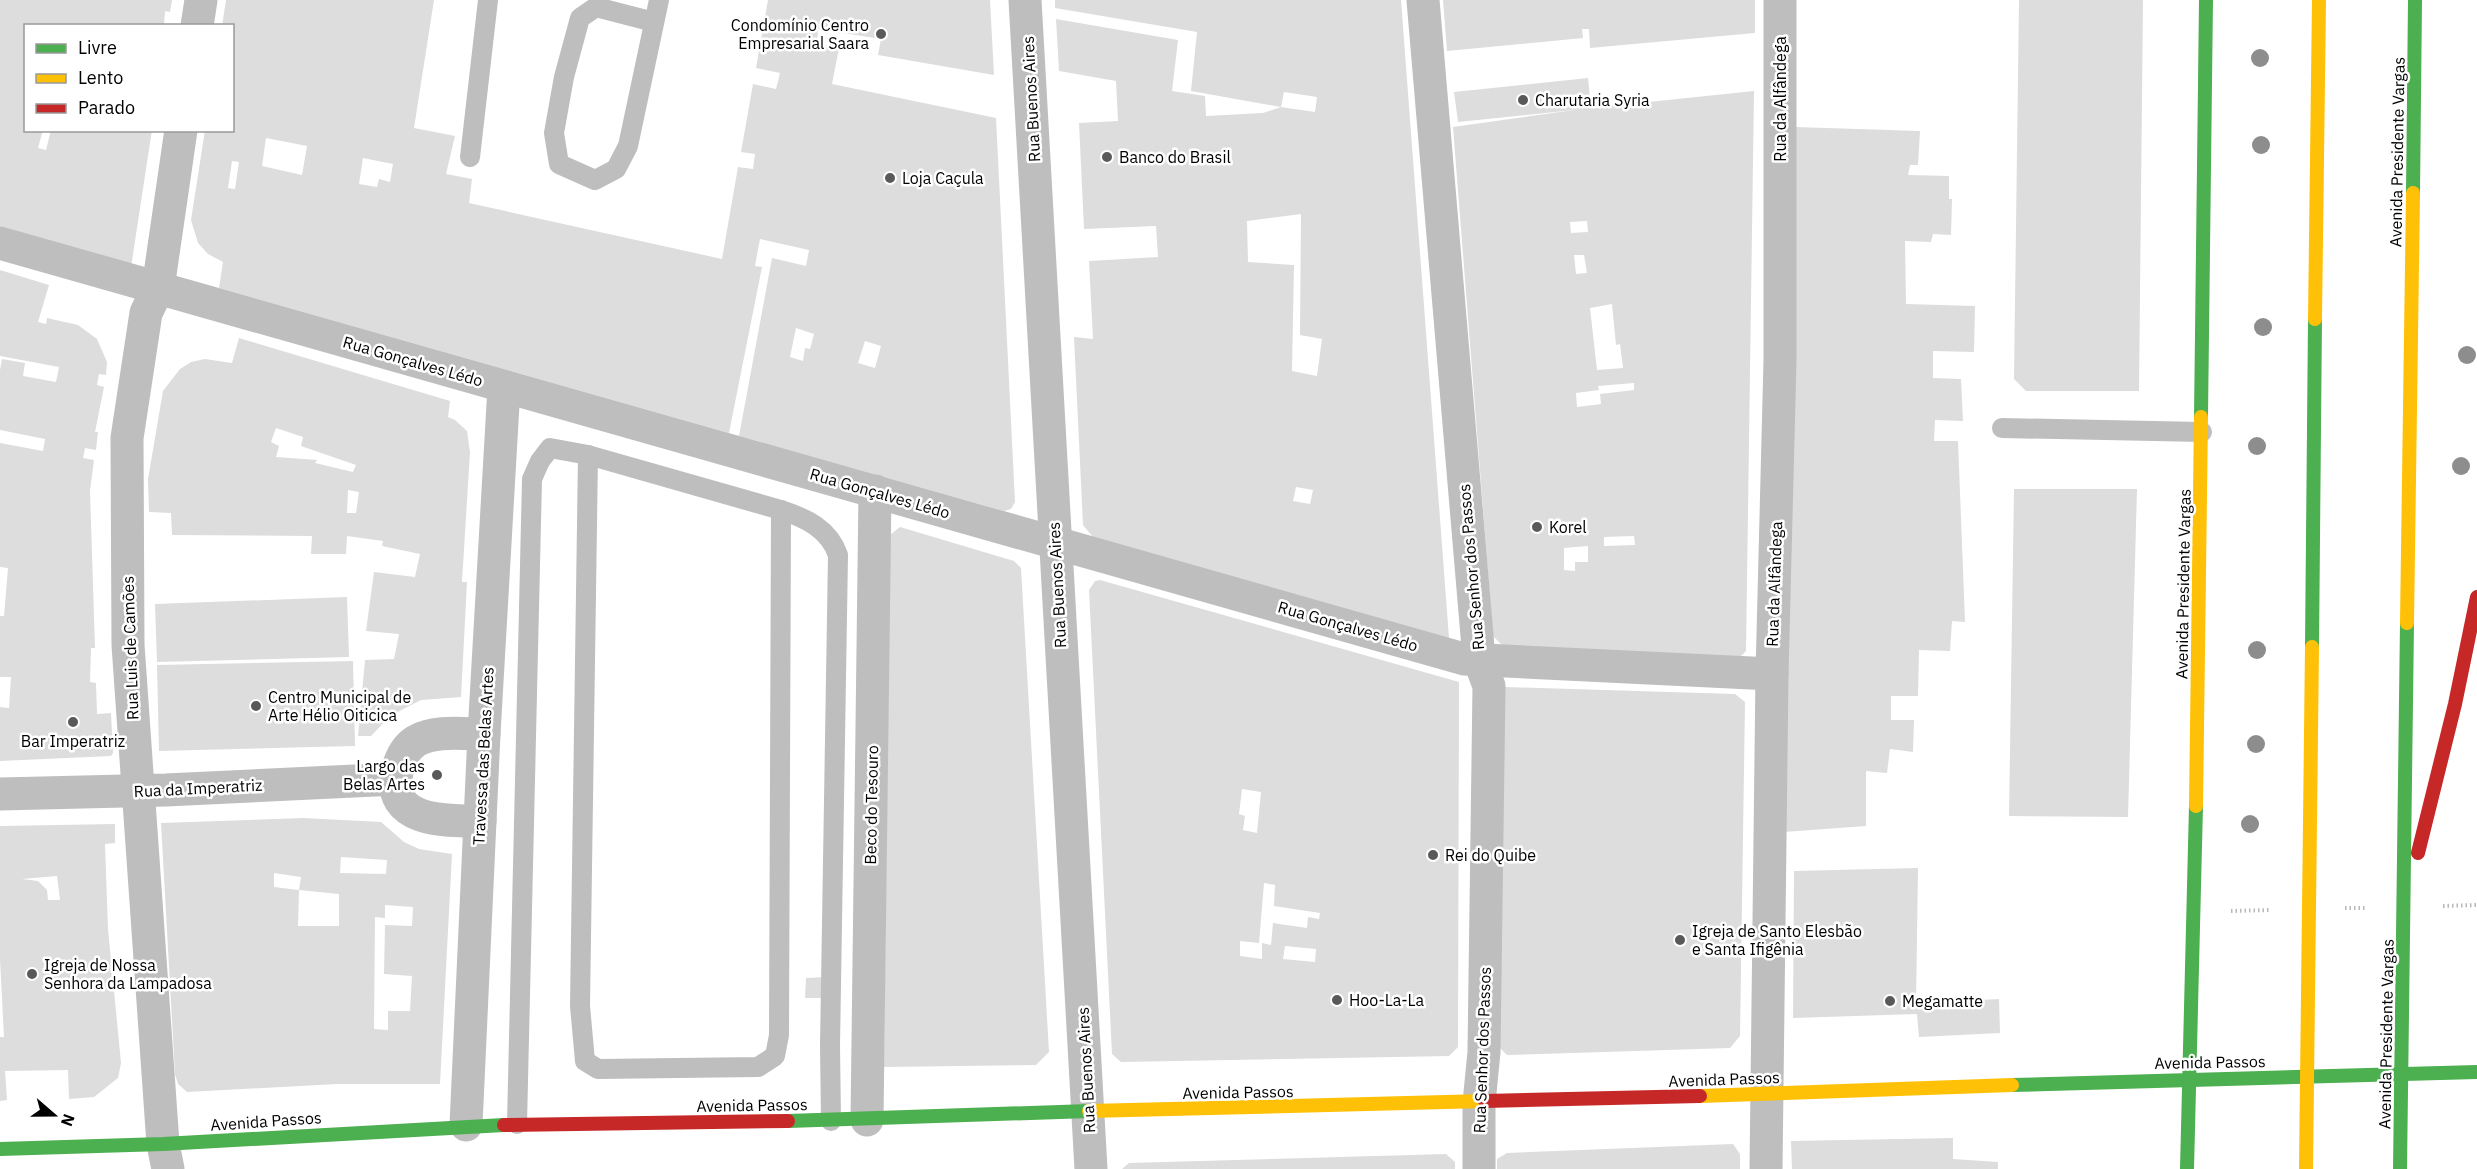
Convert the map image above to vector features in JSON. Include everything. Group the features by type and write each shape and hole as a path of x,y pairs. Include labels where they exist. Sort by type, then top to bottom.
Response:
{"main road":[{"name":"Avenida Presidente Vargas","path":"2187,1169 2202,432 2206,0"},
{"path":"2306,1169 2307,851 2319,0"},
{"name":"Avenida Presidente Vargas","path":"2400,1169 2415,0"},
{"path":"2404,907 2455,704 2477,597"},
{"name":"Avenida Passos","path":"0,1149 165,1157 466,1125 831,1121 1089,1111 1768,1094 2188,1078 2307,1077 2477,1071"}],"street":[{"path":"197,24 201,0"},
{"name":"Rua Buenos Aires","path":"1025,0 1091,1169"},
{"name":"Rua Senhor dos Passos","path":"1423,0 1479,659 1489,686 1484,1052 1479,1102 1479,1169"},
{"name":"Rua da Alfândega","path":"1766,1169 1772,674 1780,360 1780,0"},
{"name":"Rua Luis de Camões","path":"165,1157 128,645 126,438 146,313 158,288 181,132"},
{"name":"Rua Gonçalves Lédo","path":"0,243 1464,658 1772,674"},
{"name":"Travessa das Belas Artes","path":"466,1125 484,734 504,387"},
{"name":"Beco do Tesouro","path":"867,1120 875,491"},
{"path":"480,821 441,821 419,816 407,808 399,794 396,779 400,759 417,740 435,735 484,734"},
{"name":"Rua da Imperatriz","path":"0,794 138,791 396,779"}],"lane":[{"path":"470,157 488,0"},
{"path":"654,22 596,7 580,18 564,77 554,133 559,164 595,180 616,169 628,146 654,22 658,0"},
{"path":"2002,428 2202,432"},
{"path":"517,1124 532,479 540,461 550,448 588,455 781,510 804,518 832,539 838,555 830,1046 831,1121"},
{"path":"588,455 580,1006 585,1061 598,1070 758,1067 775,1056 779,1035 781,510"}],"path":[{"path":"2443,906 2477,905"},
{"path":"2345,908 2368,908"},
{"path":"2231,911 2269,910"}],"building":[{"path":"0,0 172,0 170,12 165,11 164,24 24,24 24,132 42,132 38,148 46,150 50,132 152,132 131,267 0,230"},
{"path":"226,0 434,0 414,128 455,136 446,174 472,179 469,203 722,259 738,167 753,169 755,154 741,152 753,84 776,89 780,73 756,68 768,0 990,0 994,75 878,55 881,39 818,29 817,44 839,48 832,84 996,118 1015,502 1011,509 1004,511 739,436 772,258 806,266 809,250 760,239 755,266 762,267 729,433 219,288 223,262 208,254 198,243 191,220 205,132 234,132 234,24 222,24","holes":["266,138 307,146 302,175 262,166","363,158 393,164 390,182 379,179 377,187 359,184","232,161 239,162 235,189 228,188","796,328 814,334 810,349 805,348 803,361 790,357","865,341 881,346 875,368 858,363"]},
{"path":"1055,0 1401,0 1449,638 1093,537 1083,525 1074,337 1093,339 1089,261 1158,257 1156,226 1084,229 1079,123 1118,121 1116,81 1059,71 1056,19 1178,40 1172,91 1205,96 1206,116 1263,113 1281,107 1191,91 1197,32 1055,8","holes":["1284,92 1317,97 1315,112 1281,107","1301,214 1300,335 1322,339 1317,376 1292,371 1294,265 1248,262 1247,221","1296,487 1313,490 1310,504 1293,501"]},
{"path":"1443,0 1755,0 1755,33 1590,48 1589,29 1582,29 1583,38 1447,51"},
{"path":"2019,0 2143,0 2139,391 2026,391 2014,379"},
{"path":"1588,78 1591,108 1754,91 1746,651 1735,662 1503,646 1493,636 1453,127 1574,110 1458,122 1454,92","holes":["1587,221 1588,232 1571,233 1570,222","1574,255 1584,255 1587,273 1576,274","1612,304 1616,345 1620,344 1623,368 1597,370 1590,308","1634,383 1634,390 1600,394 1601,404 1577,407 1576,393 1599,390 1598,386","1634,536 1635,545 1604,546 1604,537","1588,546 1588,562 1575,562 1575,571 1564,570 1564,548"]},
{"path":"1795,127 1920,131 1918,165 1910,165 1908,175 1949,176 1949,199 1952,199 1951,235 1933,234 1931,242 1905,241 1906,304 1975,306 1974,352 1933,351 1933,378 1961,379 1963,421 1935,420 1934,441 1958,441 1965,622 1952,621 1950,651 1919,650 1918,696 1891,696 1891,720 1914,720 1913,752 1890,749 1887,773 1866,771 1866,826 1784,832"},
{"path":"0,270 49,285 38,322 46,324 47,318 78,325 97,339 107,362 106,375 99,374 97,385 104,387 95,432 98,432 96,450 85,448 83,458 94,460 90,491 95,648 91,648 90,682 96,683 97,714 111,713 113,753 111,756 0,761 0,707 9,708 11,677 0,677 0,616 4,616 8,568 0,567 0,443 43,451 45,439 0,430 0,370 2,359 25,363 23,376 56,382 59,367 0,356"},
{"path":"239,338 450,401 448,417 467,431 470,452 462,582 467,582 461,697 421,700 390,716 371,736 358,736 365,660 394,659 399,634 366,631 374,572 415,577 420,554 382,546 383,541 347,536 346,554 311,554 312,536 172,535 171,513 149,512 148,479 163,391 180,369 191,362 205,359 232,363","holes":["276,428 303,437 301,446 356,465 353,472 315,463 317,460 276,457 279,446 271,442","348,490 359,492 356,513 347,513"]},
{"path":"2014,489 2137,489 2128,817 2009,816"},
{"path":"900,527 1014,561 1021,568 1049,1052 1036,1065 884,1067 890,535"},
{"path":"1100,580 1459,682 1458,1047 1449,1056 1121,1062 1112,1054 1089,590 1095,581","holes":["1242,789 1261,792 1257,833 1243,830 1245,816 1239,814","1264,883 1275,885 1274,906 1320,913 1319,919 1308,917 1307,928 1273,923 1271,945 1262,943 1262,959 1240,956 1240,941 1259,943","1285,946 1316,949 1315,962 1283,959"]},
{"path":"347,597 349,657 157,662 155,604"},
{"name":"Centro Municipal de Arte Hélio Oiticica","path":"353,661 355,746 159,751 157,665"},
{"path":"1505,687 1735,694 1745,702 1740,1036 1730,1048 1507,1055 1498,1046"},
{"path":"303,818 381,822 404,842 419,849 452,854 440,1084 337,1084 187,1092 178,1084 175,1074 161,823","holes":["341,857 387,860 386,874 340,873","274,873 301,877 299,890 274,887","299,890 339,894 339,926 298,926","385,905 413,907 412,926 385,925 384,974 412,976 410,1011 388,1011 388,1030 374,1029 375,917 385,918"]},
{"path":"115,824 115,843 105,844 108,929 121,1063 118,1078 94,1097 69,1099 68,1070 5,1071 7,1100 0,1101 0,1037 4,1037 0,959 0,826","holes":["57,876 60,900 48,900 47,890 38,881 22,879"]},
{"path":"1918,868 1916,1003 1999,999 2000,1033 1919,1037 1917,1014 1793,1018 1794,871"},
{"path":"827,977 827,998 805,998 806,978"},
{"path":"1953,1138 1953,1159 1998,1162 1998,1169 1792,1169 1791,1141"},
{"path":"1733,1144 1740,1154 1740,1169 1497,1169 1497,1159 1507,1153"},
{"path":"1446,1154 1455,1162 1455,1169 1122,1169 1129,1163"}],"traffic: fast":[{"path":"2201,417 2206,0"},
{"path":"2413,193 2415,0"},
{"path":"2312,647 2315,319"},
{"path":"2400,1169 2407,623"},
{"path":"2187,1169 2196,806"},
{"path":"2012,1085 2477,1072"},
{"path":"788,1121 1089,1111"},
{"path":"0,1149 163,1144 504,1125"}],"traffic: slow":[{"path":"2315,319 2319,0"},
{"path":"2407,623 2413,193"},
{"path":"2196,806 2201,417"},
{"path":"2306,1169 2312,647"},
{"path":"1700,1096 2012,1085"},
{"path":"1089,1111 1485,1101"}],"traffic: jam":[{"path":"2418,853 2455,704 2477,597"},
{"path":"1485,1101 1700,1096"},
{"path":"504,1125 788,1121"}],"place":[{"name":"Condomínio Centro Empresarial Saara","path":"881,34"},
{"name":"Charutaria Syria","path":"1523,100"},
{"name":"Banco do Brasil","path":"1107,157"},
{"name":"Loja Caçula","path":"890,178"},
{"name":"Korel","path":"1537,527"},
{"name":"Centro Municipal de Arte Hélio Oiticica","path":"256,706"},
{"name":"Bar Imperatriz","path":"73,722"},
{"name":"Largo das Belas Artes","path":"437,775"},
{"name":"Rei do Quibe","path":"1433,855"},
{"name":"Igreja de Santo Elesbão e Santa Ifigênia","path":"1680,940"},
{"name":"Igreja de Nossa Senhora da Lampadosa","path":"32,974"},
{"name":"Hoo-La-La","path":"1337,1000"},
{"name":"Megamatte","path":"1890,1001"}]}
